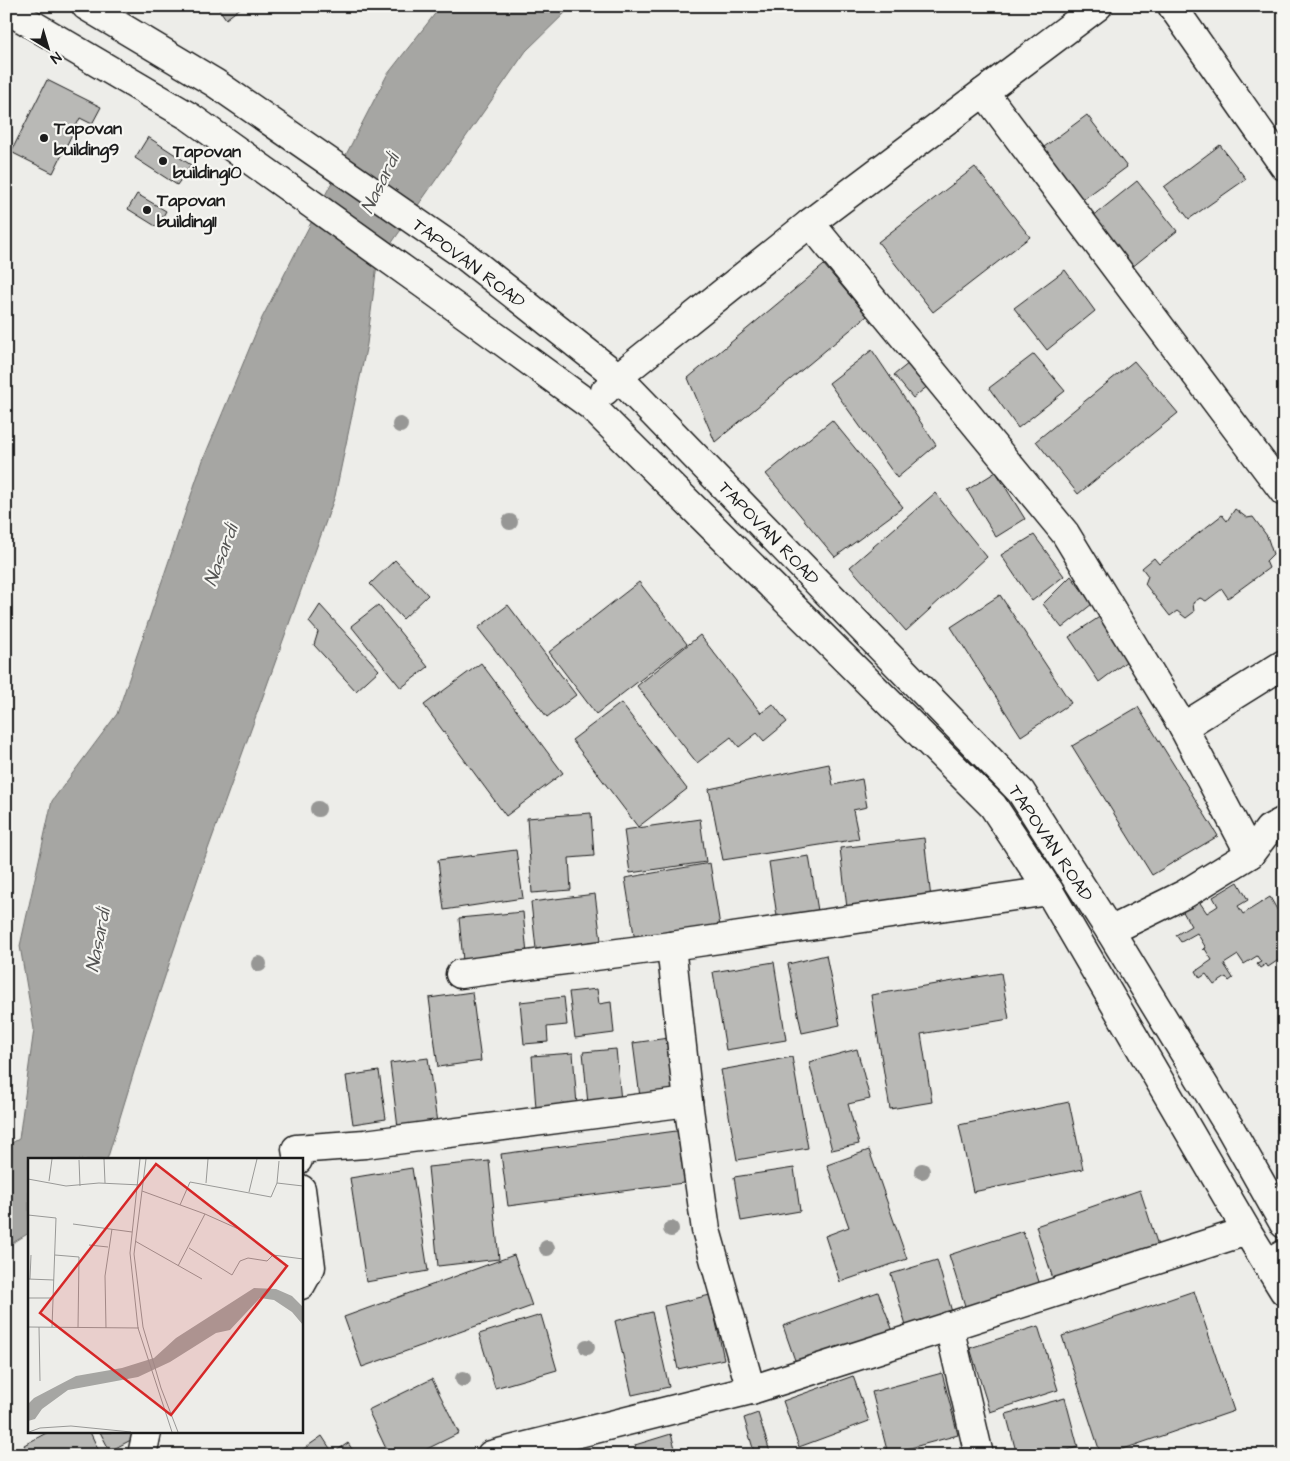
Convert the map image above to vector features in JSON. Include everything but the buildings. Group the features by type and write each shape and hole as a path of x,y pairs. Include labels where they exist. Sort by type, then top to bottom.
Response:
{"street":[{"name":"TAPOVAN ROAD","path":"86,6 215,83 465,256 618,377 1021,792 1110,931 1230,1128 1284,1224"},
{"path":"591,406 618,377 810,223 1098,6"},
{"path":"1172,6 1281,156"},
{"path":"6,10 190,117 591,406 993,806 1049,890 1247,1231 1275,1259 1284,1291"},
{"path":"984,92 1284,492"},
{"path":"810,223 1065,533 1183,727 1250,854"},
{"path":"1183,727 1284,664"},
{"path":"1110,931 1185,894 1250,854 1269,829 1284,821"},
{"path":"460,974 671,946 1049,890"},
{"path":"671,946 688,1102 706,1230 751,1390"},
{"path":"298,1158 296,1149 365,1144 688,1102"},
{"path":"302,1197 311,1267 302,1283"},
{"path":"491,1455 751,1390 1247,1231"},
{"path":"949,1326 979,1455"},
{"path":"142,1455 147,1434"}],"water":[{"name":"Nasardi","path":"441,6 572,6 526,51 377,264 367,344 335,496 203,863 143,1042 108,1158 28,1158 28,1234 6,1247 6,1146 19,1139 34,1029 20,946 52,801 117,714 203,460 262,318 387,75"}],"place":[{"name":"Tapovan building9","path":"44,138"},
{"name":"Tapovan building10","path":"163,161"},
{"name":"Tapovan building11","path":"147,210"}]}
